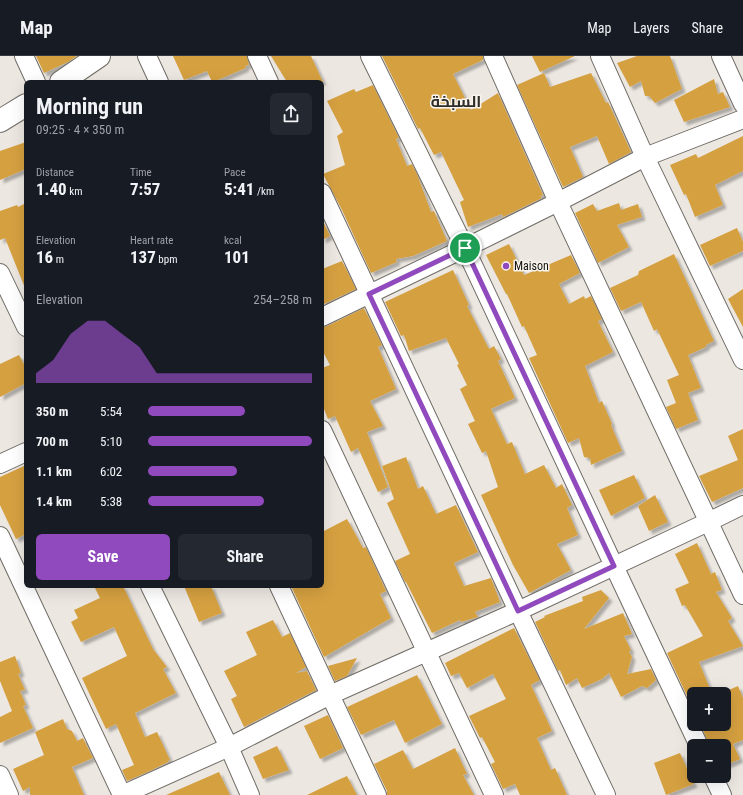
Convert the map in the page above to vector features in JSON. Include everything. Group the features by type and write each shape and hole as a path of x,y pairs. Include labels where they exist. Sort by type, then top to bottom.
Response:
{"street":[{"path":"24,56 35,80"},
{"path":"64,80 99,56"},
{"path":"147,56 158,80"},
{"path":"257,56 268,80"},
{"path":"370,56 465,248 696,739"},
{"path":"492,56 558,202 743,595"},
{"path":"601,56 645,156 743,360"},
{"path":"721,56 743,104"},
{"path":"0,121 24,106"},
{"path":"324,316 558,202 645,156 743,120"},
{"path":"324,197 606,795"},
{"path":"0,273 24,323"},
{"path":"324,434 494,795"},
{"path":"0,464 24,453"},
{"path":"24,588 122,795 229,747 330,695 518,611 743,505"},
{"path":"0,536 24,587"},
{"path":"151,588 229,747 250,795"},
{"path":"280,588 377,795"},
{"path":"0,775 9,795"},
{"path":"716,783 722,795"}],"building":[{"path":"36,56 77,56 68,62 44,73"},
{"path":"173,56 247,56 249,65 245,66 246,68 218,80 211,80 207,71 184,80"},
{"path":"271,56 311,56 322,80 286,80"},
{"path":"382,56 483,56 483,60 453,74 471,110 498,93 543,195 540,196 542,198 503,217 502,214 468,227 460,202 464,200 441,152 434,155 420,128 418,129"},
{"path":"532,56 575,56 540,72"},
{"path":"637,56 670,56 682,89 655,103 649,96 645,96 641,81 630,87 617,63"},
{"path":"544,73 550,87 591,73 606,103 608,102 631,152 609,164 597,136 570,147 583,177 563,187 517,85"},
{"path":"714,79 718,94 723,92 730,107 684,122 674,100"},
{"path":"373,85 399,138 396,139 407,166 412,164 431,212 434,211 447,241 413,256 396,259 397,262 371,273 342,210 324,176 324,174 345,165 337,136 343,132 327,101 354,89 356,92"},
{"path":"743,136 743,171 715,185 723,205 695,217 686,194 684,195 670,165 696,154 698,158"},
{"path":"24,143 24,170 0,180 0,151"},
{"path":"619,203 621,210 638,204 642,217 617,225 629,247 598,263 575,213 593,204 597,211"},
{"path":"24,204 24,286 5,238 0,240 0,211 17,205 18,207"},
{"path":"324,223 330,236 324,239"},
{"path":"737,228 743,242 743,251 710,266 700,245"},
{"path":"509,244 524,275 571,255 580,273 559,284 569,304 584,296 585,299 591,296 602,319 598,321 613,352 585,366 599,403 602,401 622,451 591,465 590,458 584,457 579,438 568,443 529,358 537,355 524,326 522,327 507,294 486,255"},
{"path":"674,254 714,341 706,345 706,347 688,355 701,388 688,393 698,420 676,429 666,407 676,403 667,380 679,375 657,329 654,331 641,302 621,311 610,288 638,275 639,271"},
{"path":"342,261 356,289 324,304 324,268"},
{"path":"453,270 469,305 467,306 489,349 494,346 501,359 498,361 515,398 491,409 507,444 512,442 525,474 544,465 556,488 562,484 572,505 567,508 578,535 557,544 571,570 529,593 513,565 481,495 498,487 486,451 482,453 468,424 475,421 460,389 467,385 457,365 459,364 446,338 409,351 404,335 401,336 385,302"},
{"path":"743,289 743,327 728,299"},
{"path":"364,308 382,345 378,347 396,389 370,401 383,426 367,432 388,487 378,492 358,448 351,452 335,416 328,419 324,409 324,367 330,365 324,354 324,327"},
{"path":"19,355 24,364 24,384 0,397 0,364"},
{"path":"743,429 743,488 712,502 699,476 738,460 728,436"},
{"path":"406,457 418,489 423,486 436,514 456,505 478,552 454,563 464,586 491,578 500,602 475,612 478,617 461,622 460,620 432,633 395,561 410,554 387,503 394,499 382,466"},
{"path":"24,466 24,535 16,539 0,505 0,477"},
{"path":"634,475 645,498 611,516 599,490"},
{"path":"655,495 668,522 649,531 638,506"},
{"path":"347,519 363,548 366,547 386,591 380,594 391,618 324,657 292,588 324,588 324,531"},
{"path":"697,543 711,574 715,572 722,590 716,592 732,618 728,621 743,646 699,662 709,687 687,687 687,696 667,653 703,636 685,605 682,606 675,589 689,583 675,554"},
{"path":"95,588 124,588 153,649 167,667 163,669 176,693 135,713 145,737 157,732 170,760 127,781 122,770 134,765 116,724 106,729 82,678 127,656 114,627 81,642 71,622 78,618 74,610 100,598"},
{"path":"185,588 212,588 222,613 199,622"},
{"path":"601,590 609,598 584,629 623,613 632,634 624,636 631,650 629,652 632,657 627,674 651,669 656,680 647,688 642,686 621,697 609,673 602,679 582,688 577,678 566,685 560,670 558,671 535,622 545,617 544,616 583,601 582,597"},
{"path":"273,620 282,637 290,633 306,667 296,673 307,671 316,690 244,727 231,699 237,696 224,671 257,655 246,632"},
{"path":"514,628 540,680 531,685 552,731 537,738 551,770 555,768 567,795 520,795 515,784 503,789 491,764 495,762 482,737 480,738 469,716 506,699 493,674 467,688 459,673 451,676 445,663"},
{"path":"15,656 21,673 18,674 25,690 20,691 26,705 23,706 33,728 0,743 0,717 12,711 0,681 0,662"},
{"path":"357,658 347,676 335,681 328,666"},
{"path":"417,675 442,724 405,743 394,720 361,735 347,707"},
{"path":"738,686 743,698 743,740 733,744 740,759 731,763 731,739 707,739 703,731 731,731 731,689"},
{"path":"328,715 343,748 320,759 304,726"},
{"path":"63,719 67,729 72,731 77,741 83,738 93,758 72,767 84,795 30,795 30,787 23,791 13,769 44,755 35,732"},
{"path":"277,746 289,770 263,779 253,757"},
{"path":"455,748 467,774 463,775 474,795 387,795 387,791 374,764 403,750 413,769"},
{"path":"680,753 687,768 687,783 694,784 666,795 654,763"},
{"path":"219,772 230,795 166,795"},
{"path":"347,776 357,795 307,795 338,780"}],"place":[{"name":"Maison","path":"506,266"}],"district":[{"name":"السبخة","path":"456,101"}],"route":[{"path":"465,248 614,566 518,611 369,294 465,248"}]}
